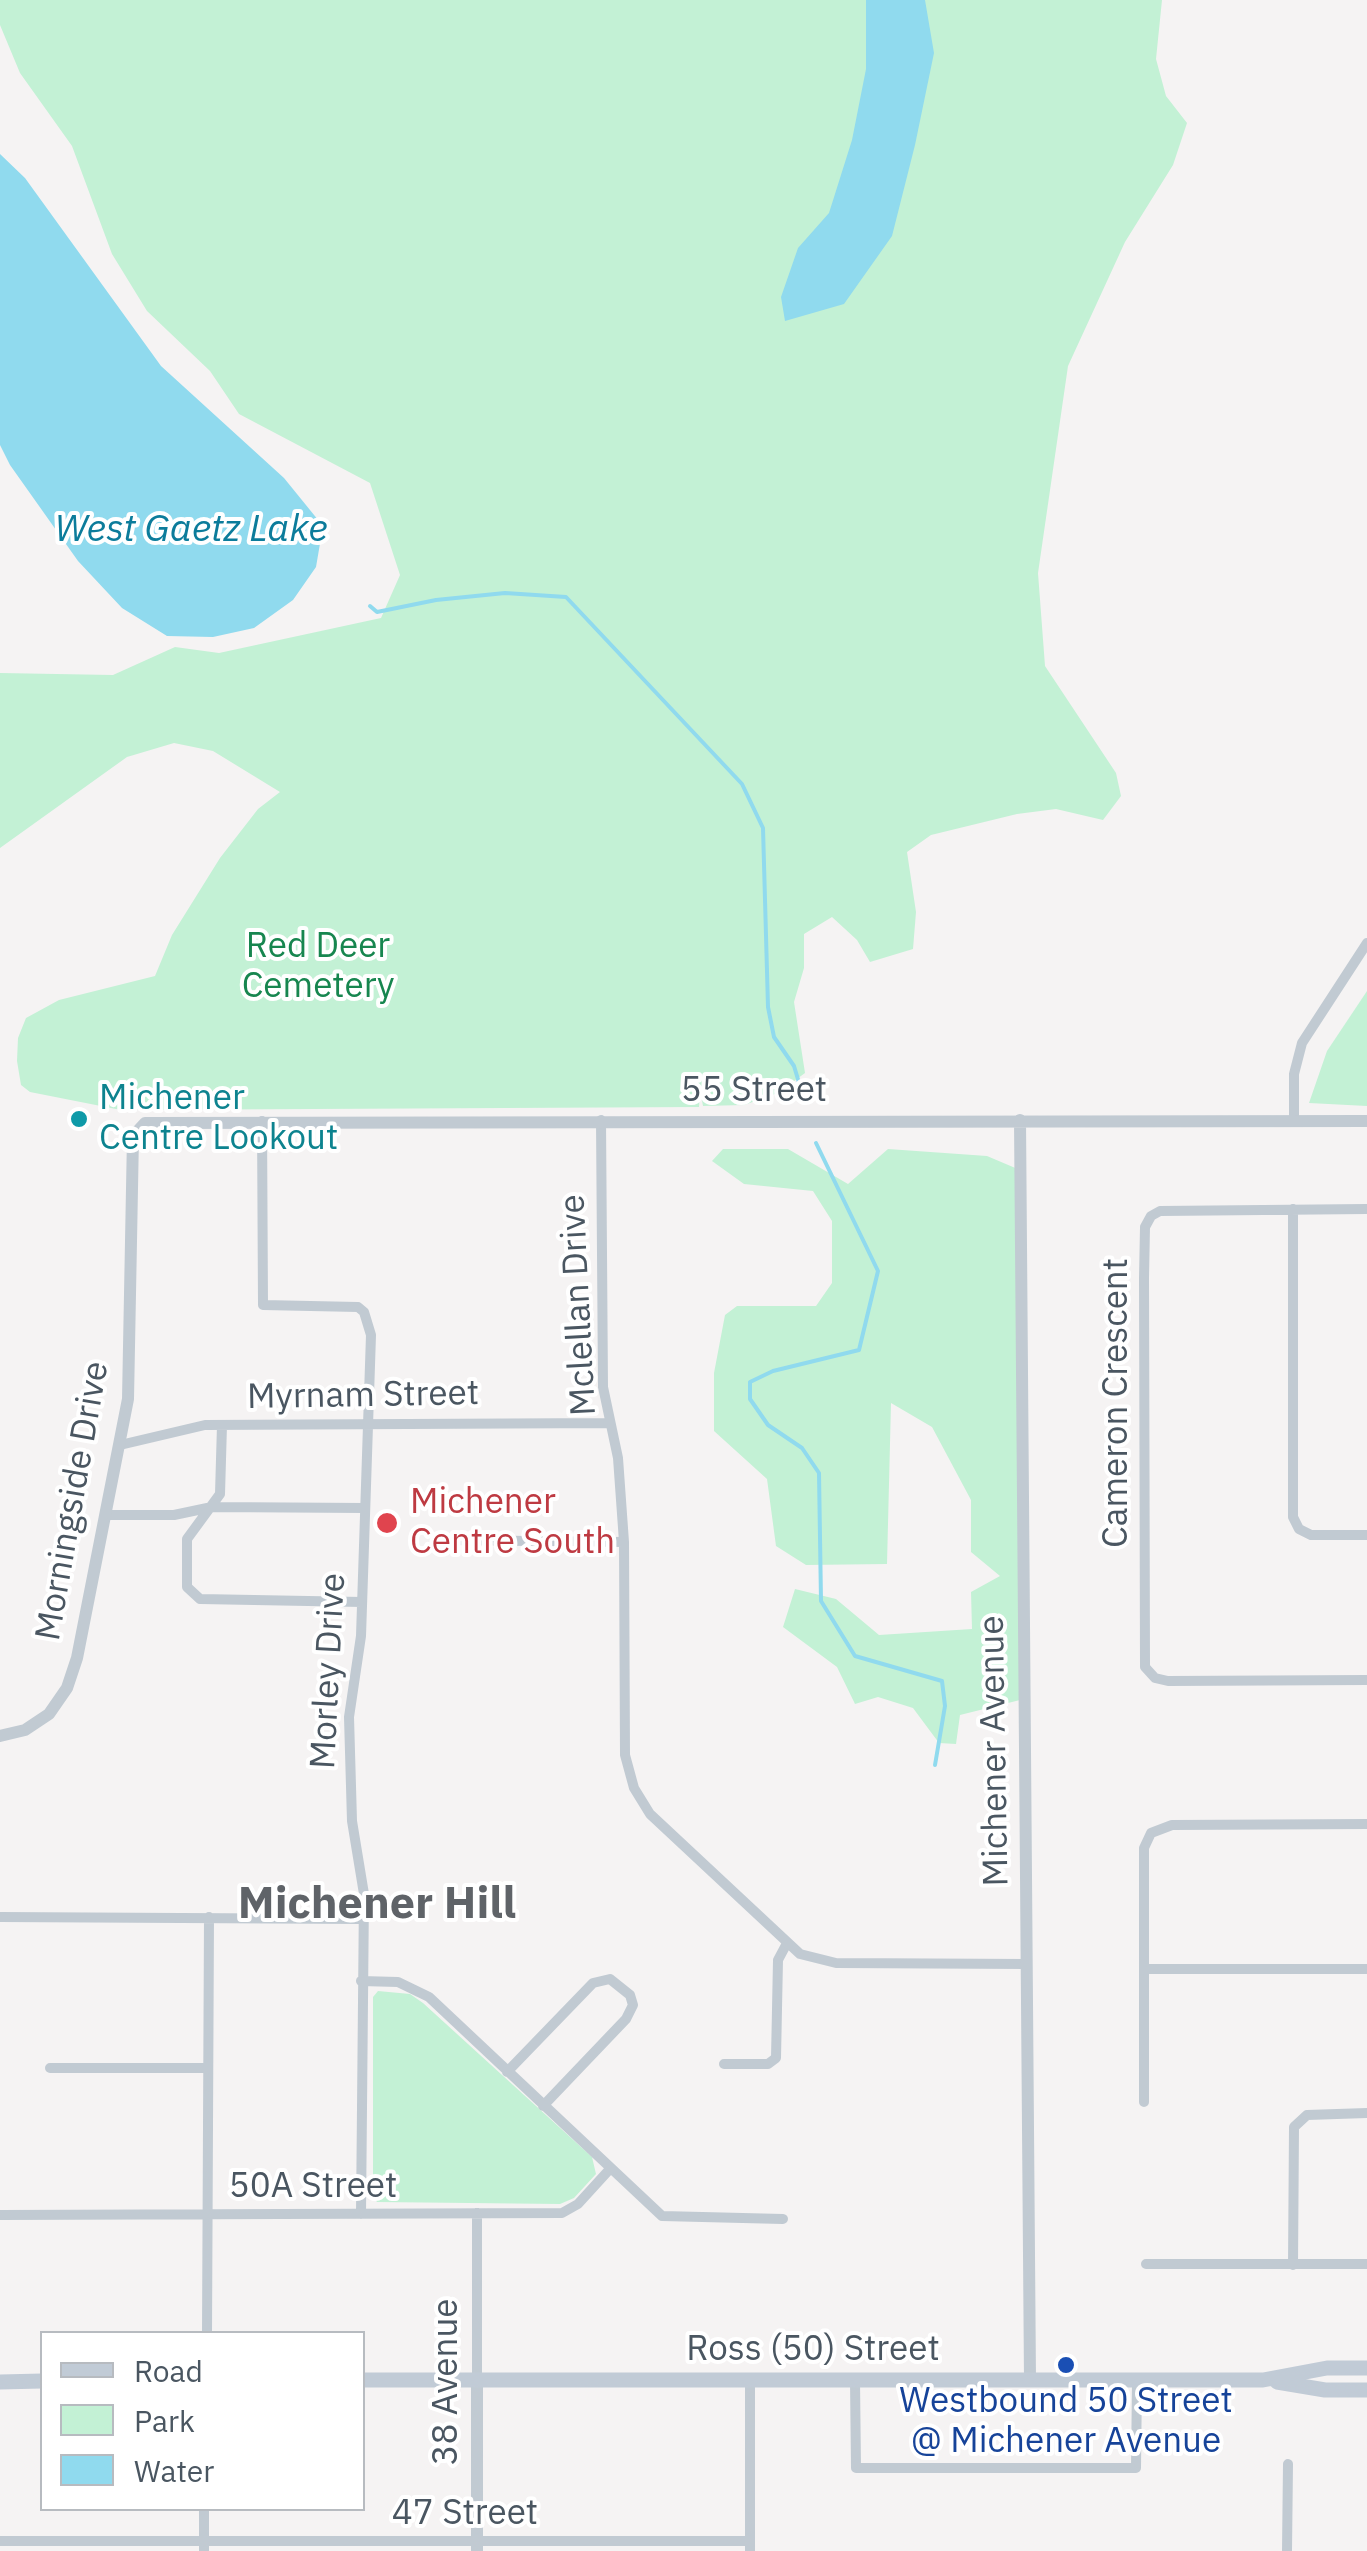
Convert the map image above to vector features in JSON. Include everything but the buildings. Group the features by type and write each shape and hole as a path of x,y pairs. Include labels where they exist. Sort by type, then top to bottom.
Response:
{"main road":[{"name":"Ross (50) Street","path":"1263,2380 1327,2368 1367,2368"},
{"name":"Ross (50) Street","path":"365,2380 1263,2380 1325,2390 1367,2390"},
{"path":"0,2382 40,2381"}],"street":[{"path":"1294,1121 1294,1074 1302,1043 1367,943"},
{"name":"Mclellan Drive","path":"600,1120 603,1388 620,1469 625,1755 640,1799 786,1945"},
{"name":"Michener Avenue","path":"1020,1120 1030,2380"},
{"name":"Morley Drive","path":"262,1121 263,1305 362,1309 371,1335 362,1602 349,1717 352,1821 364,1894 361,2214"},
{"name":"55 Street","path":"141,1124 1367,1121"},
{"name":"Morningside Drive","path":"0,1736 39,1723 57,1705 77,1658 129,1389 134,1136 141,1124"},
{"path":"1293,1209 1293,1517 1299,1528 1311,1534 1367,1535"},
{"name":"Cameron Crescent","path":"1367,1209 1166,1210 1151,1216 1145,1227 1144,1660 1150,1673 1168,1681 1367,1680"},
{"name":"Myrnam Street","path":"120,1445 222,1425 610,1423"},
{"path":"222,1425 220,1490 186,1545 186,1586 200,1599 362,1602"},
{"path":"106,1515 174,1515 212,1507 364,1508"},
{"path":"439,1540 624,1542"},
{"path":"1144,2102 1144,1848 1154,1829 1172,1825 1367,1824"},
{"path":"0,1917 362,1919"},
{"path":"207,2331 208,1918"},
{"path":"724,2064 768,2064 776,2058 778,1960 786,1945 829,1963 1026,1964"},
{"path":"1145,1969 1367,1968"},
{"path":"507,2072 593,1983 610,1979 622,1988 632,2000 629,2014 542,2106"},
{"path":"362,1981 398,1982 420,1991 653,2210 670,2218 783,2220"},
{"path":"50,2068 208,2068"},
{"path":"1293,2264 1294,2127 1307,2115 1367,2114"},
{"name":"50A Street","path":"0,2215 562,2213 578,2204 609,2170"},
{"name":"38 Avenue","path":"477,2214 477,2546"},
{"path":"1146,2264 1367,2264"},
{"path":"750,2380 750,2546"},
{"path":"855,2380 856,2468 1136,2468 1137,2380"},
{"path":"1287,2551 1288,2464"},
{"path":"204,2511 204,2546"},
{"name":"47 Street","path":"0,2541 204,2546 750,2546"}],"green space":[{"name":"Red Deer Cemetery","path":"0,0 1162,0 1156,59 1166,96 1187,123 1173,165 1125,242 1068,366 1038,573 1045,666 1116,773 1121,796 1103,820 1056,809 1017,814 931,835 907,852 916,912 913,949 870,962 857,940 832,917 804,934 804,968 794,1002 805,1073 778,1093 744,1105 703,1106 700,1090 699,1107 121,1110 30,1092 21,1085 17,1061 18,1038 26,1018 59,1000 155,976 172,935 220,858 258,809 280,792 213,751 174,743 127,757 0,848 0,673 113,675 175,647 219,653 381,618 400,575 370,483 239,414 210,371 147,311 112,254 72,146 20,73 0,25"},
{"path":"1367,991 1367,1106 1309,1103 1327,1051"},
{"path":"723,1149 788,1149 848,1184 888,1149 987,1156 1020,1170 1024,1699 960,1715 956,1744 939,1743 913,1708 878,1697 855,1704 837,1667 783,1627 795,1589 836,1599 879,1635 972,1629 971,1592 1000,1576 971,1552 971,1500 932,1427 891,1403 887,1564 806,1565 776,1546 767,1479 714,1431 714,1373 725,1315 737,1306 816,1306 832,1283 832,1221 813,1191 744,1184 712,1161"},
{"path":"378,1991 410,1994 423,2003 592,2157 596,2174 574,2198 560,2204 377,2202 373,2196 373,1997"}],"water":[{"path":"866,0 925,0 934,53 915,145 892,236 844,304 785,321 781,297 798,248 829,213 852,140 866,69"},
{"name":"West Gaetz Lake","path":"0,154 25,178 161,366 284,478 323,526 316,567 293,600 254,628 213,637 167,636 122,608 78,561 10,465 0,445"}],"waterway":[{"path":"370,606 377,612 436,600 505,593 566,597 742,784 763,828 768,1007 774,1037 794,1066 803,1096"},
{"path":"816,1143 878,1271 859,1350 773,1371 750,1382 750,1399 768,1425 802,1448 819,1473 821,1601 855,1656 942,1681 945,1706 935,1765"}],"place":[{"name":"Michener Centre Lookout","path":"79,1119"},
{"name":"Michener Centre South","path":"387,1523"},
{"name":"Westbound 50 Street @ Michener Avenue","path":"1066,2365"}],"district":[{"name":"Michener Hill","path":"377,1905"}]}
